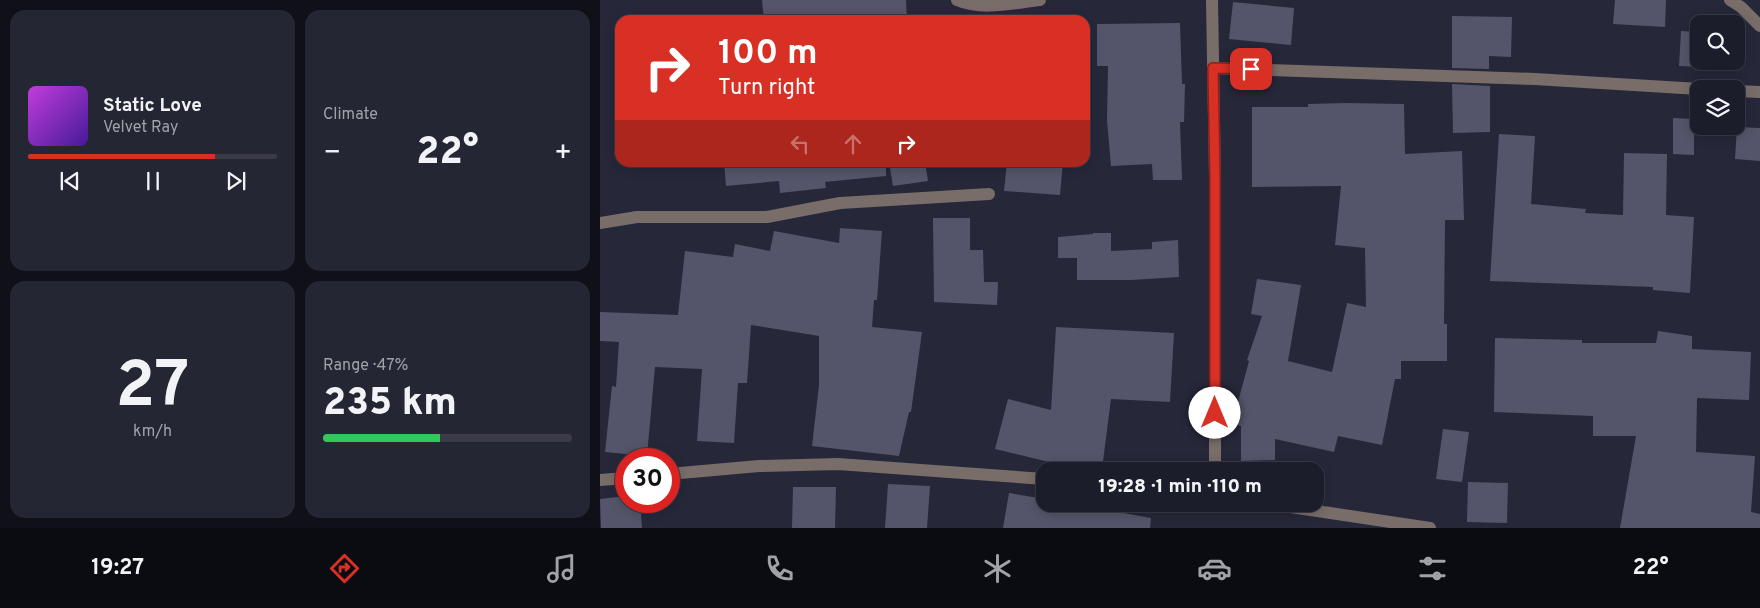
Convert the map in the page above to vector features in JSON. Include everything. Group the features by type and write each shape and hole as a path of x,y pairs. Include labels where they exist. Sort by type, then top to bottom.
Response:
{"street":[{"path":"957,0 963,3 985,6 1040,0"},
{"path":"1212,0 1215,178 1215,462"},
{"path":"1730,0 1741,7 1760,26"},
{"path":"1213,68 1535,79 1690,88"},
{"path":"1745,91 1760,92"},
{"path":"600,223 637,217 767,217 840,203 989,194"},
{"path":"680,473 759,466 838,464 1036,478"},
{"path":"600,480 615,479"},
{"path":"1323,512 1430,528"}],"building":[{"path":"762,0 906,0 907,15 764,15"},
{"path":"1615,0 1666,0 1665,27 1613,24"},
{"path":"1233,2 1294,8 1291,45 1229,39"},
{"path":"1452,16 1512,17 1511,57 1489,56 1489,69 1452,68"},
{"path":"1180,23 1182,84 1185,84 1184,122 1180,122 1182,180 1153,180 1152,164 1111,166 1107,120 1108,66 1097,66 1097,24"},
{"path":"1681,31 1690,32 1690,67 1679,66"},
{"path":"1452,84 1490,86 1490,132 1453,133"},
{"path":"1308,104 1404,104 1405,154 1462,151 1464,220 1445,220 1444,324 1447,324 1447,361 1401,361 1401,379 1395,379 1382,445 1338,436 1334,452 1275,439 1275,460 1241,461 1241,426 1232,424 1249,361 1247,360 1262,316 1251,314 1257,279 1301,285 1288,361 1332,372 1347,303 1366,307 1365,248 1335,245 1341,186 1252,187 1252,107 1308,107"},
{"path":"1673,118 1690,119 1690,135 1694,135 1694,155 1673,154"},
{"path":"1745,127 1760,128 1760,161 1735,159 1736,135 1745,135"},
{"path":"1499,134 1535,136 1531,204 1586,209 1585,213 1623,215 1624,153 1667,154 1666,215 1694,217 1690,293 1653,290 1653,287 1490,281"},
{"path":"724,167 886,167 886,176 825,182 826,188 780,193 779,181 726,186"},
{"path":"890,167 926,167 928,181 893,186"},
{"path":"1006,167 1063,167 1060,195 1004,191"},
{"path":"933,218 970,218 970,250 983,250 984,282 998,282 997,305 934,302"},
{"path":"840,228 882,231 877,300 874,300 872,327 922,332 911,412 909,412 899,456 812,446 819,385 819,336 751,325 747,383 738,383 734,443 697,441 702,369 655,367 648,448 615,448 615,453 605,452 612,386 616,387 619,342 600,341 600,312 678,315 685,251 733,257 735,244 770,251 774,231 839,243"},
{"path":"1111,233 1111,251 1152,249 1152,242 1178,240 1179,277 1131,280 1077,280 1077,258 1058,258 1058,237"},
{"path":"1056,327 1174,333 1170,402 1111,399 1103,462 1049,462 995,449 1008,399 1051,410"},
{"path":"1658,331 1692,336 1692,349 1751,352 1749,400 1697,398 1696,452 1755,456 1751,512 1760,514 1760,528 1620,528 1636,436 1593,436 1593,416 1494,412 1495,338 1582,340 1582,343 1656,343"},
{"path":"1443,429 1469,432 1462,482 1436,479"},
{"path":"1468,482 1508,483 1507,523 1467,522"},
{"path":"888,484 930,486 927,528 885,528"},
{"path":"793,487 836,487 835,528 792,528"},
{"path":"1009,493 1036,498 1036,512 1118,512 1151,518 1150,528 1003,528"},
{"path":"615,497 615,513 641,513 642,528 601,528 600,499"}],"route":[{"path":"1215,413 1213,68 1251,69"}]}
